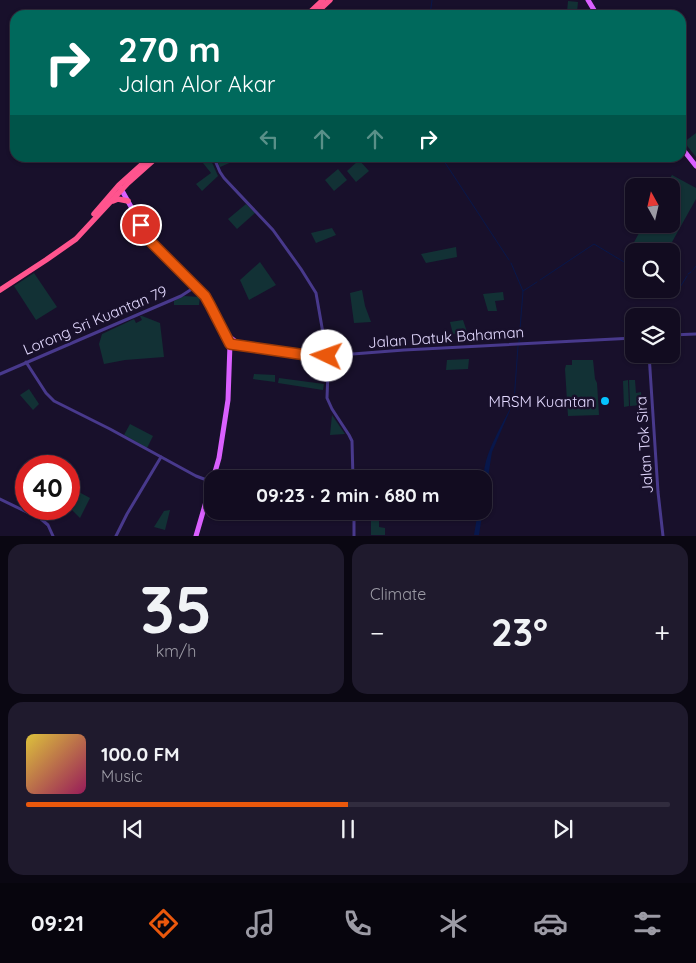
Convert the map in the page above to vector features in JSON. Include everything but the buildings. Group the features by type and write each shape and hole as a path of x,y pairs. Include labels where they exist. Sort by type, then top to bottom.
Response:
{"highway":[{"path":"312,10 323,0"},
{"path":"319,10 330,0"},
{"path":"0,286 73,237 145,162"},
{"path":"0,290 76,239 109,203 120,187 151,162"},
{"path":"109,203 118,199 128,201"}],"main road":[{"path":"686,153 696,166"},
{"path":"120,187 150,241 205,296 230,344 228,400 216,470"},
{"path":"225,334 240,345"},
{"path":"196,536 204,510"}],"street":[{"path":"216,162 224,178 273,230 316,292 327,356 327,398 332,409 350,435 353,470"},
{"name":"Lorong Sri Kuantan 79","path":"1,373 181,296 195,287"},
{"path":"680,335 696,334"},
{"name":"Jalan Datuk Bahaman","path":"230,344 306,355 327,356 625,338"},
{"path":"26,362 46,393 54,401 196,476 204,478"},
{"name":"Jalan Tok Sira","path":"650,363 658,492 663,536"},
{"path":"116,536 161,457"},
{"path":"0,499 41,519 48,525 53,536"},
{"path":"354,520 354,536"}],"green space":[{"path":"568,1 578,2 577,10 567,10"},
{"path":"696,133 696,157 686,144 686,140"},
{"path":"202,162 212,162 218,176 202,191 196,184 211,173"},
{"path":"218,162 232,162 220,167"},
{"path":"357,162 361,162 369,171 356,182 347,171"},
{"path":"338,169 347,180 334,191 325,180"},
{"path":"680,179 696,188 696,199 680,228"},
{"path":"246,204 255,213 237,229 228,219"},
{"path":"332,228 336,235 316,243 311,233"},
{"path":"639,233 677,233 671,243 634,243"},
{"path":"456,247 457,257 426,263 421,254"},
{"path":"260,262 276,285 249,300 240,280"},
{"path":"34,273 57,307 36,320 14,286"},
{"path":"362,290 371,322 354,323 350,293"},
{"path":"503,292 504,300 495,301 497,311 488,311 483,294"},
{"path":"184,296 200,297 199,305 174,305 174,301"},
{"path":"140,316 160,323 164,357 125,360 104,364 99,344 102,334 134,319 136,323 142,320"},
{"path":"463,320 467,332 453,334 450,322"},
{"path":"469,359 468,369 446,370 447,360"},
{"path":"572,360 593,360 599,415 568,416 565,369 566,365 572,365"},
{"path":"254,374 275,375 275,382 253,379"},
{"path":"279,378 324,384 323,390 278,383"},
{"path":"628,380 629,406 624,407 623,381"},
{"path":"629,380 635,380 636,393 641,392 642,405 630,406"},
{"path":"29,389 39,404 33,410 20,395"},
{"path":"332,415 345,434 330,435"},
{"path":"130,424 153,436 147,448 124,435"},
{"path":"80,493 90,498 80,518"},
{"path":"170,510 165,530 154,527 164,511"},
{"path":"371,520 379,520 379,527 385,528 385,535 371,535"}],"shaded area":[{"path":"514,401 492,452 489,470 484,470 488,454"},
{"path":"476,520 481,520 479,535 474,535"}],"waterway":[{"path":"431,10 432,0"},
{"path":"445,162 509,260"},
{"path":"540,280 594,244 625,263"},
{"path":"511,263 523,291 519,342"},
{"path":"693,270 696,266"},
{"path":"680,287 687,276"},
{"path":"523,291 537,282"},
{"path":"514,402 518,346"}],"place":[{"name":"MRSM Kuantan","path":"605,401"}],"route":[{"path":"141,225 150,241 205,296 230,344 313,356 327,356"}]}
